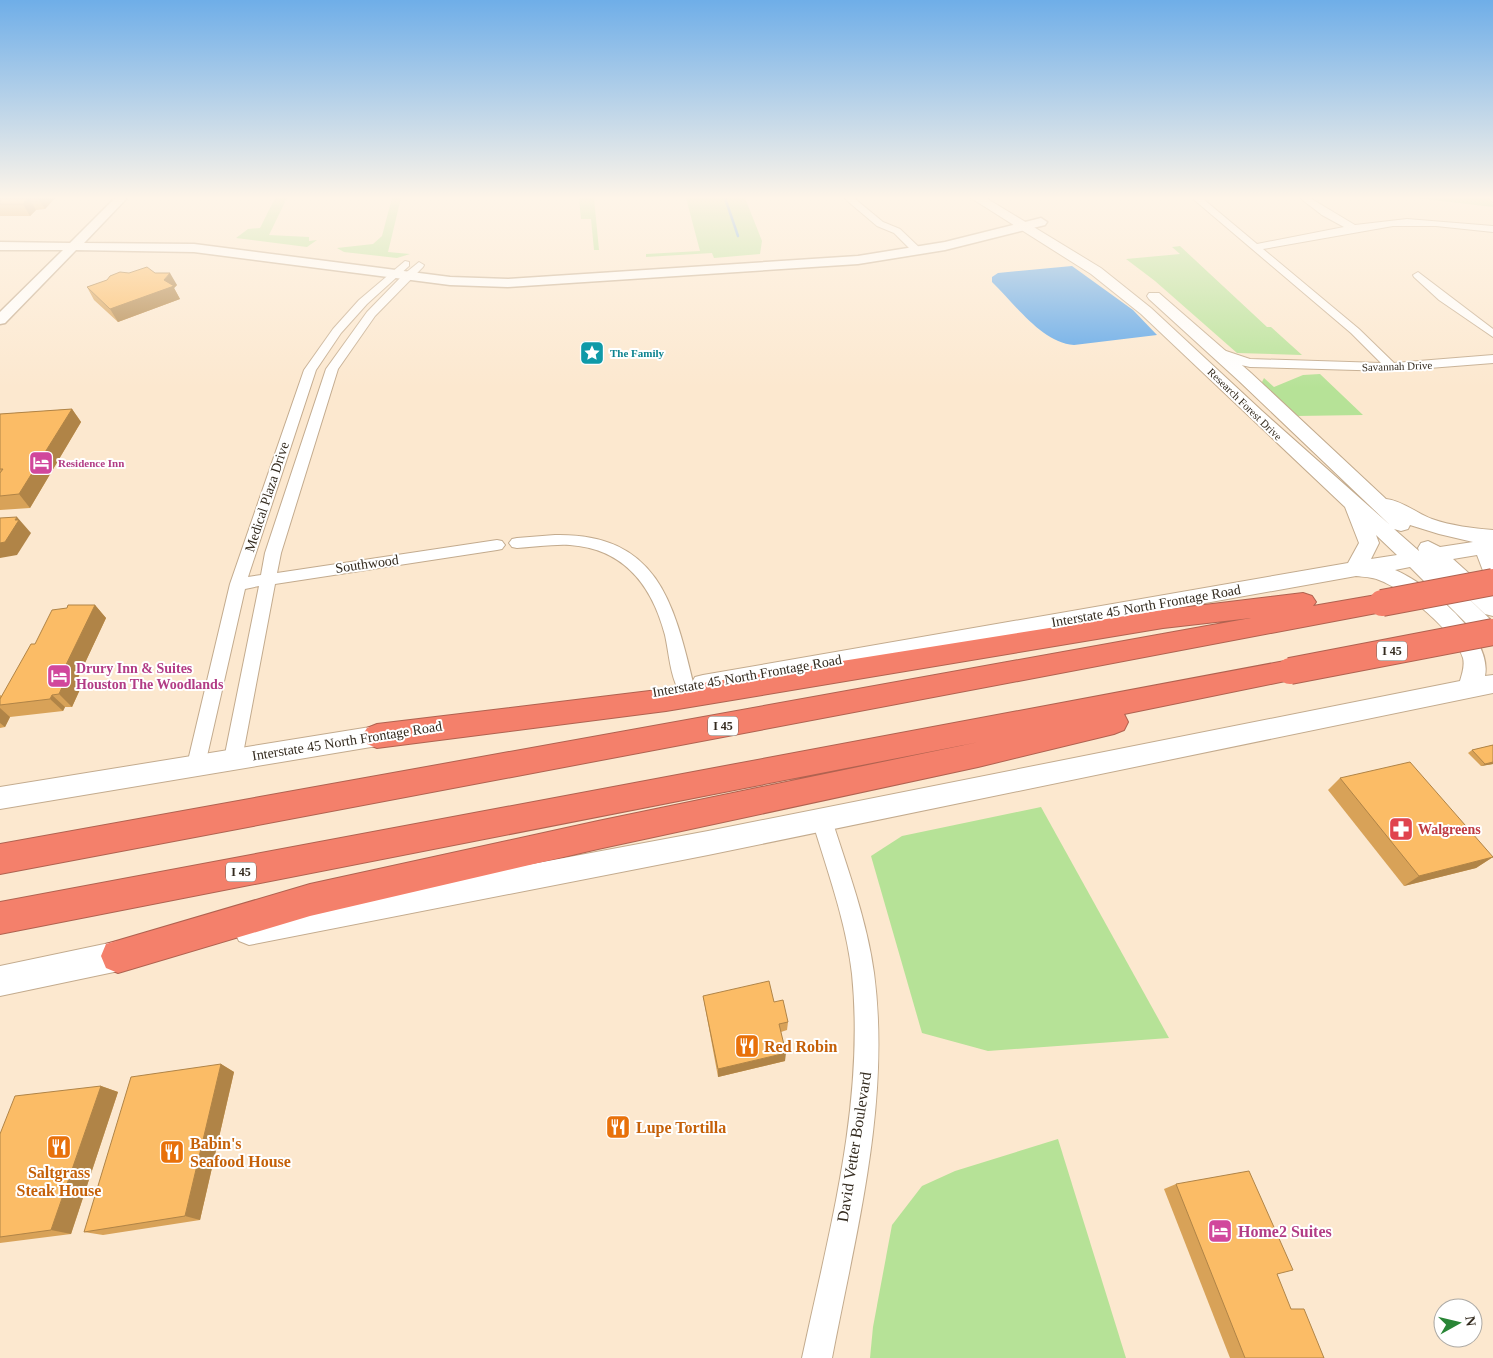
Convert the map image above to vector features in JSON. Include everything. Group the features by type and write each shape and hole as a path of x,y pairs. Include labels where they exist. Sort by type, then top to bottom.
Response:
{"highway":[{"name":"I 45","path":"0,859 1251,618 1382,603 1493,582"},
{"path":"377,736 666,700 1069,634 1251,618"},
{"name":"I 45","path":"0,918 1493,632"},
{"path":"118,956 310,900 598,835 978,755 1128,719 1213,685"}],"main road":[{"name":"Research Forest Drive","path":"1083,261 1182,343 1360,498"},
{"name":"Research Forest Drive","path":"1104,261 1131,278"},
{"name":"Research Forest Drive","path":"1145,289 1244,377 1360,498 1368,515 1493,608"},
{"path":"1182,343 1212,360 1228,374 1244,377"},
{"path":"1360,498 1437,528 1493,537"},
{"path":"1360,498 1369,543 1356,569 1388,575 1410,588 1428,602 1458,632 1470,646 1476,661 1470,689"},
{"name":"Interstate 45 North Frontage Road","path":"0,798 685,686 1493,545"},
{"path":"1493,553 1487,554 1493,571"},
{"name":"Research Forest Drive","path":"1425,557 1493,636"},
{"path":"0,981 118,956 822,820 1493,684"}],"street":[{"path":"0,320 59,261"},
{"path":"330,261 407,269 466,282 540,282 838,261"},
{"path":"1271,261 1355,331 1391,367"},
{"name":"Medical Plaza Drive","path":"233,759 267,580 332,369 342,351 407,269"},
{"name":"Medical Plaza Drive","path":"196,765 238,584 310,370 337,331 363,302 407,269"},
{"path":"1418,275 1444,298 1493,334"},
{"name":"Savannah Drive","path":"1217,352 1234,361 1252,365 1284,363 1300,366 1391,367 1493,359"},
{"name":"Savannah Drive","path":"1244,377 1260,373 1291,370 1300,366"},
{"path":"517,543 576,541 607,548 637,563 658,589 669,615 685,686"},
{"name":"Southwood","path":"238,584 497,545"},
{"name":"David Vetter Boulevard","path":"817,1358 859,1141 867,1049 862,973 854,928 822,820"}],"green space":[{"path":"1129,261 1197,261 1267,327 1271,327 1302,355 1237,353 1155,281"},
{"path":"1320,374 1363,415 1296,416 1265,388 1262,382 1264,378 1274,387 1303,375"},
{"path":"1041,807 1169,1038 988,1051 922,1033 871,856 902,836"},
{"path":"1058,1139 1126,1358 870,1358 873,1327 892,1225 922,1186 955,1171"}],"water":[{"path":"1072,266 1133,310 1157,335 1074,345 1062,343 1040,330 992,282 992,277 998,273"}],"building":[{"path":"147,267 155,273 170,273 164,280 174,286 110,309 87,287 107,280 110,276 120,272 129,273"},
{"path":"72,409 19,494 0,496 0,473 3,469 0,469 0,414"},
{"path":"17,517 15,520 19,520 5,542 0,543 0,518"},
{"path":"68,605 95,605 62,673 69,672 59,694 52,695 50,699 0,705 0,699 31,644 35,644 52,610 67,608"},
{"path":"1493,745 1493,762 1485,764 1472,750"},
{"name":"Walgreens","path":"1410,762 1493,857 1419,876 1340,778"},
{"name":"Red Robin","path":"769,981 774,1002 783,1000 788,1022 779,1024 786,1053 718,1069 703,996"},
{"name":"Babin's Seafood House","path":"221,1064 185,1216 84,1232 131,1077"},
{"name":"Saltgrass Steak House","path":"101,1086 51,1230 0,1237 0,1134 15,1096"},
{"name":"Home2 Suites","path":"1249,1171 1293,1270 1277,1274 1291,1309 1304,1309 1324,1358 1245,1358 1176,1184"}],"place":[{"name":"The Family","path":"592,353"},
{"name":"Residence Inn","path":"41,463"},
{"name":"Drury Inn & Suites Houston The Woodlands","path":"59,676"},
{"name":"Walgreens","path":"1401,829"},
{"name":"Red Robin","path":"747,1046"},
{"name":"Lupe Tortilla","path":"618,1127"},
{"name":"Saltgrass Steak House","path":"59,1147"},
{"name":"Babin's Seafood House","path":"172,1152"},
{"name":"Home2 Suites","path":"1220,1231"}]}
